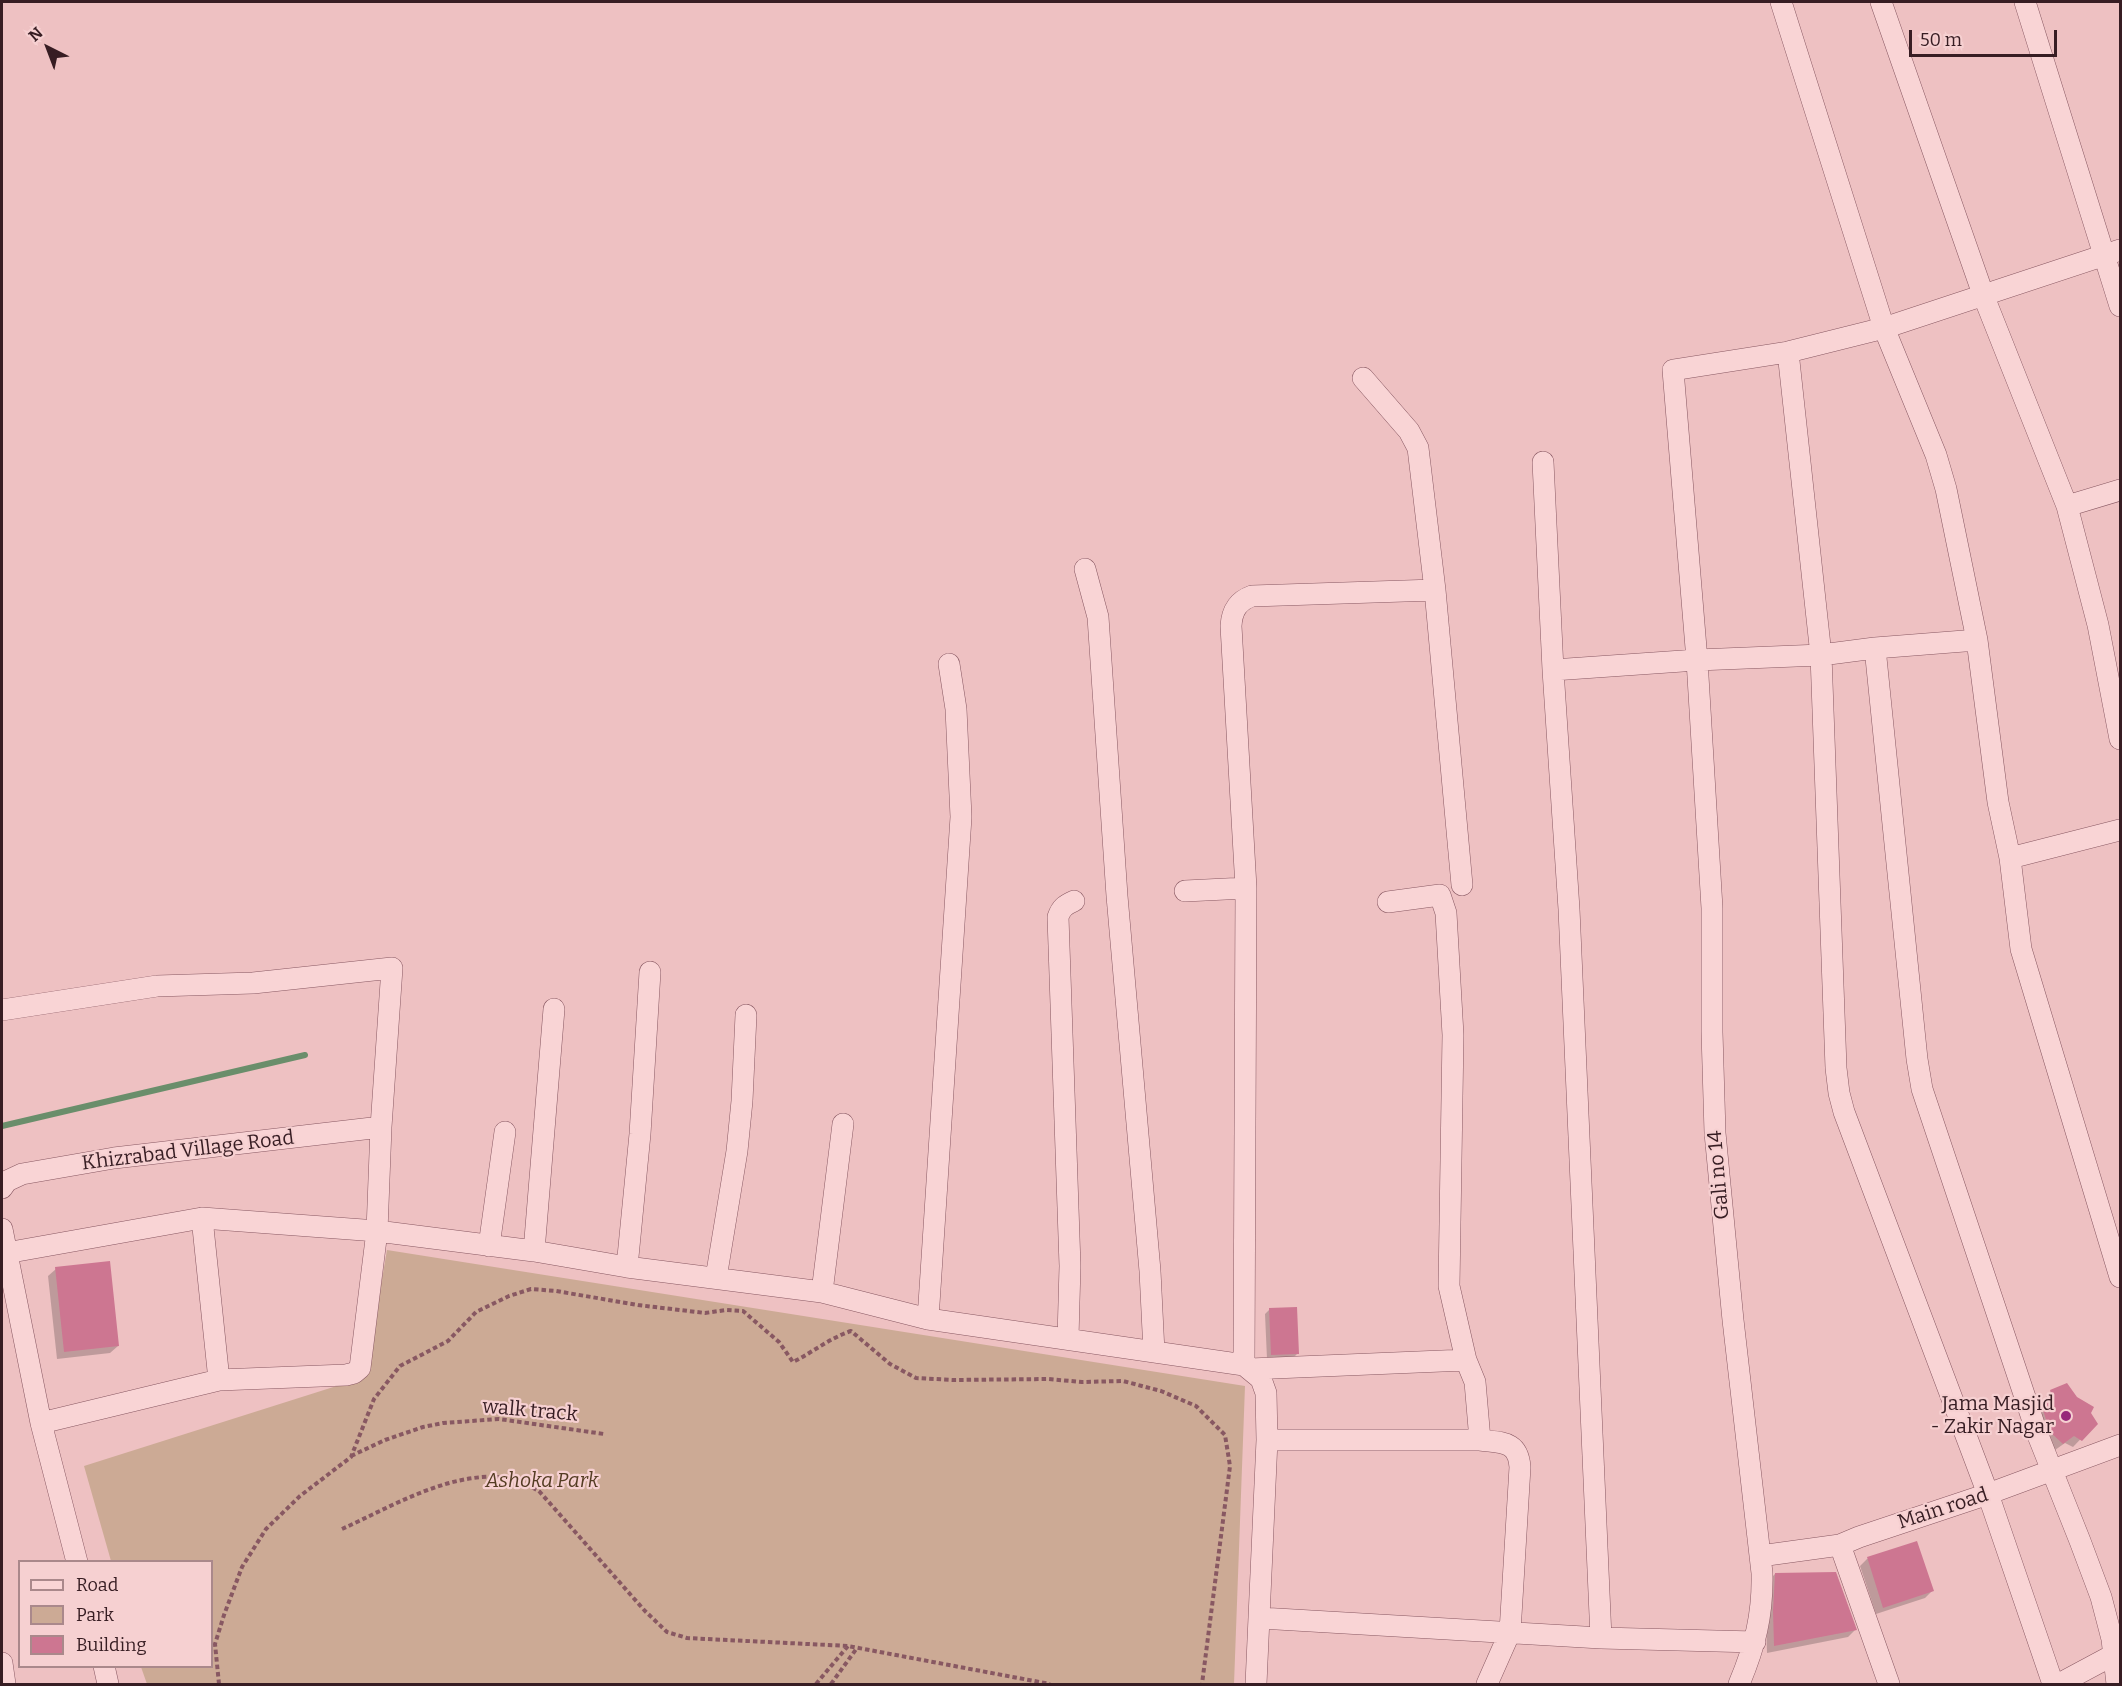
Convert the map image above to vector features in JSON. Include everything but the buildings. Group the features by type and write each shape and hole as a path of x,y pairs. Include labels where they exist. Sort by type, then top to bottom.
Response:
{"street":[{"path":"1781,2 1884,328 1936,455 1946,489 1977,640 1998,802 2010,858 2021,949 2121,1277"},
{"path":"1881,2 1984,297 2075,530 2098,626 2121,739"},
{"path":"2025,2 2113,252 2121,306"},
{"path":"2053,1684 1988,1494 1844,1112 1839,1093 1830,929 1821,655 1788,352 1884,328 1984,297 2113,252"},
{"name":"Gali no 14","path":"1739,1684 1755,1642 1763,1594 1715,1133 1712,908 1697,660 1673,370 1788,352"},
{"path":"1363,378 1409,431 1418,448 1435,590 1462,885"},
{"path":"1543,462 1553,670 1570,921 1600,1638"},
{"path":"2067,506 2121,490"},
{"path":"1085,569 1098,617 1117,896 1150,1271 1154,1353"},
{"path":"1256,1684 1267,1440 1265,1387 1261,1379 1247,1367 1246,888 1232,615 1243,599 1252,596 1435,590"},
{"path":"1553,670 1697,660 1821,655 1977,640"},
{"path":"1875,648 1922,1089 2037,1433 2101,1597 2115,1654 2118,1678"},
{"path":"928,1319 961,817 956,710 949,663"},
{"path":"2010,858 2121,830"},
{"path":"1185,891 1246,888"},
{"path":"1388,902 1440,895 1446,913 1453,1035 1449,1286 1466,1360 1475,1382 1480,1440"},
{"path":"1068,1338 1070,1266 1058,916 1065,904 1074,901"},
{"path":"2,1010 157,986 253,982 392,968 381,1127 377,1232 360,1368 346,1375 219,1380 42,1423"},
{"path":"627,1267 640,1134 650,972"},
{"path":"534,1251 554,1009"},
{"path":"716,1278 737,1151 746,1014"},
{"path":"822,1292 843,1124"},
{"name":"Khizrabad Village Road","path":"6,1176 114,1158 381,1127"},
{"path":"489,1246 505,1132"},
{"path":"6,1253 202,1218 377,1232 534,1251 627,1267 822,1292 928,1319 1068,1338 1247,1367 1466,1360"},
{"path":"202,1218 219,1380"},
{"path":"2,1229 42,1423 76,1560"},
{"path":"1267,1440 1480,1440 1514,1448 1520,1460 1510,1632 1487,1684"},
{"name":"Main road","path":"1760,1556 1840,1545 2121,1445"},
{"path":"1840,1545 1889,1684"},
{"path":"1260,1618 1600,1638 1755,1642"},
{"path":"2059,1684 2115,1654"},
{"path":"2,1663 5,1684"},
{"path":"104,1668 108,1684"}],"path":[{"path":"351,1456 374,1399 400,1366 448,1341 476,1312 509,1296 531,1289 705,1313 726,1310 743,1311 779,1342 793,1362 813,1352 833,1337 851,1331 890,1364 916,1378 953,1380 1048,1378 1082,1383 1123,1382 1161,1391 1196,1406 1225,1435 1230,1466 1202,1684"},
{"name":"walk track","path":"219,1684 215,1644 242,1567 266,1529 300,1496 351,1456 385,1440 443,1423 499,1419 604,1434"},
{"path":"342,1529 443,1484 484,1477 516,1479 539,1491 645,1611 667,1632 687,1638 848,1646 1050,1684"},
{"path":"816,1684 848,1646"},
{"path":"831,1684 857,1648"}],"green space":[{"name":"Ashoka Park","path":"387,1250 1245,1386 1234,1684 147,1684 141,1668 213,1668 213,1560 111,1560 84,1466 365,1377"}],"waterway":[{"path":"2,1126 305,1055"}],"place":[{"name":"Jama Masjid - Zakir Nagar","path":"2066,1416"}]}
